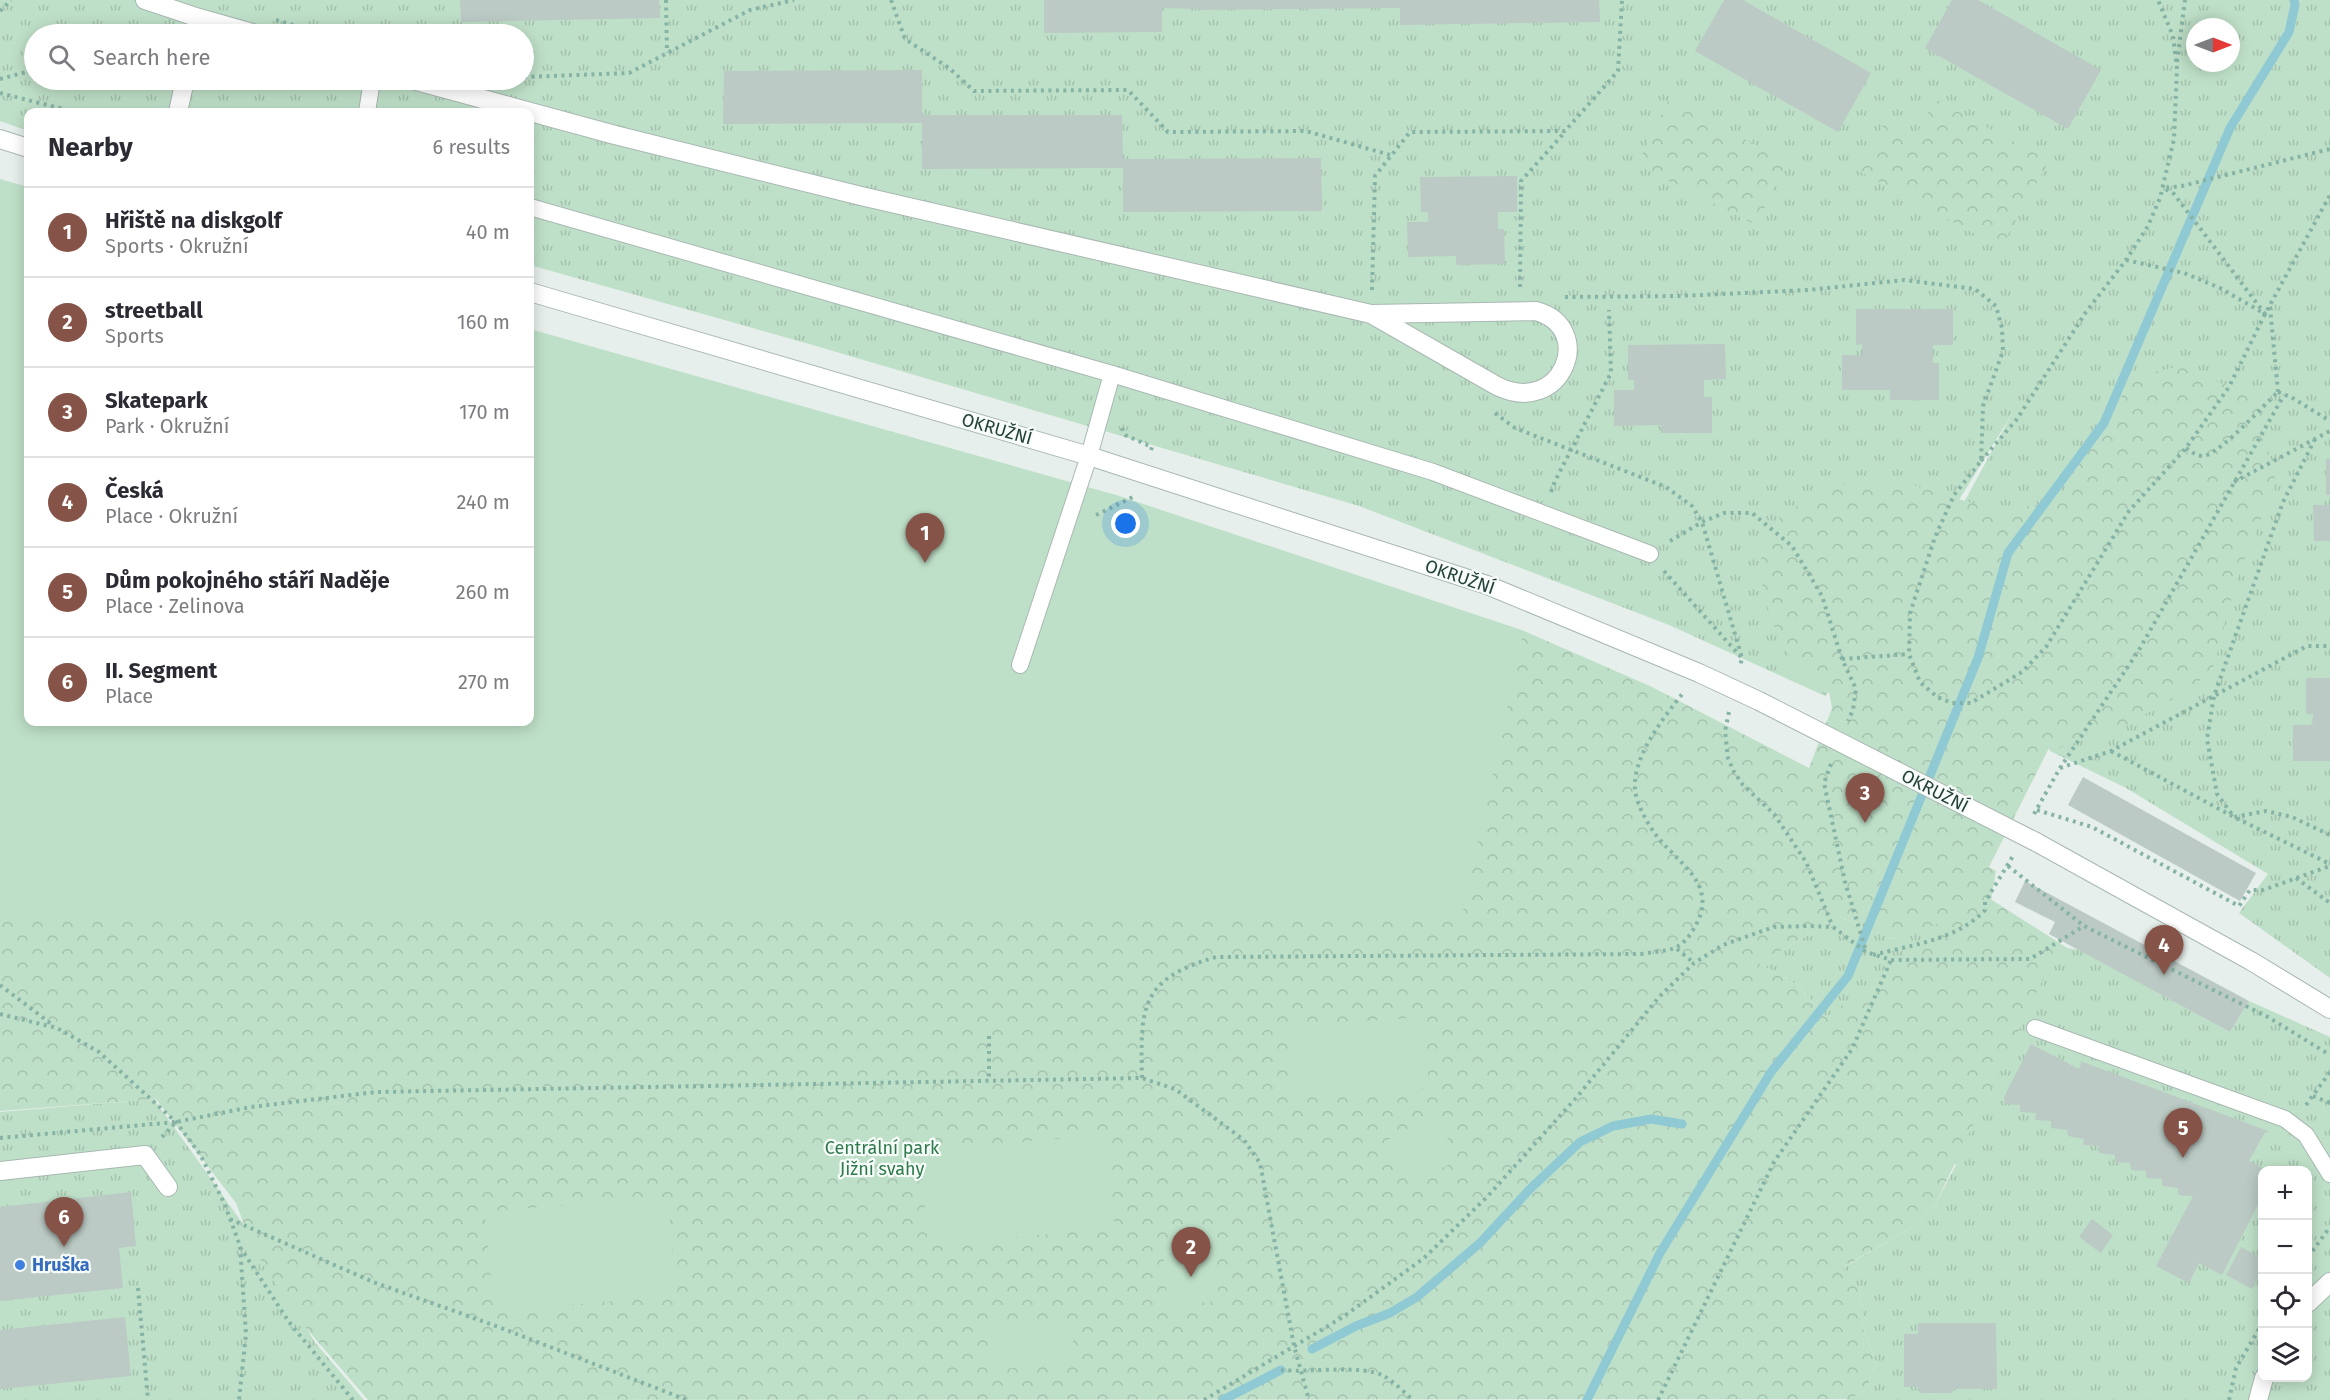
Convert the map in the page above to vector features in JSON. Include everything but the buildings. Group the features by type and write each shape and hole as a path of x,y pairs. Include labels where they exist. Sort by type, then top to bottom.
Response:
{"street":[{"path":"145,0 193,24"},
{"path":"179,108 183,90"},
{"path":"450,90 516,108"},
{"path":"534,113 850,193 1371,314 1536,311 1555,320 1564,334 1567,359 1557,378 1540,390 1526,394 1512,392 1497,386 1371,314"},
{"path":"0,140 24,147"},
{"name":"OKRUŽNÍ","path":"534,293 1089,456 1487,585 1699,673 1759,701 2036,842 2251,961 2330,1009"},
{"path":"0,1171 145,1155 168,1187"},
{"path":"2312,1298 2330,1282"},
{"path":"2258,1400 2263,1382"}],"lane":[{"path":"368,108 370,90"},
{"path":"534,208 1112,374 1433,472 1650,554"},
{"path":"1020,665 1089,456 1112,374"},
{"path":"2035,1028 2277,1116 2306,1136 2330,1174"}],"path":[{"path":"0,11 12,0"},
{"path":"666,0 667,53"},
{"path":"534,77 629,73 750,10 794,0"},
{"path":"891,0 905,39 949,68 974,91 1128,90 1168,132 1306,131 1390,155"},
{"path":"1520,311 1521,181 1618,71 1622,0"},
{"path":"2158,0 2173,36 2176,69"},
{"path":"1981,461 2017,419 2086,312 2126,260 2148,226 2163,188 2174,139 2176,69 2185,0"},
{"path":"0,79 24,73"},
{"path":"0,93 59,108"},
{"path":"1371,314 1375,176 1410,132 1565,131"},
{"path":"2163,188 2182,186 2330,149"},
{"path":"2126,260 2184,273 2220,288 2265,314 2174,194 2163,188"},
{"path":"2278,392 2270,307 2330,195"},
{"path":"1544,514 1555,481 1611,373 1609,310"},
{"path":"2278,392 2291,397 2330,421"},
{"path":"2186,448 2197,456 2207,455 2221,445 2278,392"},
{"path":"2032,819 2060,768 2139,650 2284,395"},
{"path":"1488,408 1515,428 1666,487 1692,506 1702,522 1742,658 1733,688 1725,731 1728,758 1743,785 1774,814 1806,862 1833,927 1866,952 1892,960 2030,959 2084,926"},
{"path":"2233,483 2330,431"},
{"path":"2234,817 2217,794 2207,739 2214,696 2283,502 2315,439"},
{"path":"1742,658 1650,554 1702,522 1724,513 1752,513 1792,546 1822,596 1842,659 1856,689 1853,710 1845,731"},
{"path":"2060,768 2111,750 2307,646 2330,646"},
{"path":"1842,659 1909,654"},
{"path":"1142,1078 1141,1031 1149,998 1166,978 1188,965 1216,957 1641,954 1677,949 1690,936 1702,913 1703,899 1700,885 1656,836 1641,811 1635,790 1636,768 1660,722 1699,673"},
{"path":"2111,750 2234,817 2330,865"},
{"path":"1832,762 1824,783 1845,882 1866,952"},
{"path":"2037,810 2092,827 2239,906 2250,890 2263,890 2330,865"},
{"path":"2234,817 2266,811 2292,817 2330,835"},
{"path":"1872,955 1939,938 1970,923 1985,910 1985,902 2018,847"},
{"path":"2008,866 2084,926 2268,1017 2330,1055"},
{"path":"2296,878 2330,903"},
{"path":"1204,1400 1343,1317 1424,1258 1487,1197 1576,1098 1659,997 1694,963 1723,945 1774,927 1833,927"},
{"path":"1677,949 1694,963"},
{"path":"1658,1400 1774,1162 1852,1049 1892,960"},
{"path":"0,985 57,1028"},
{"path":"989,1036 989,1081"},
{"path":"2292,1125 2330,1072"},
{"path":"0,1138 176,1122 251,1107 376,1092 1142,1078 1175,1089 1244,1140 1260,1163 1294,1346 1309,1400"},
{"path":"2313,1096 2330,1103"},
{"path":"145,1155 176,1122"},
{"path":"229,1219 373,1282 496,1326 687,1400"},
{"path":"2312,1250 2330,1227"},
{"path":"240,1246 289,1323 353,1400"},
{"path":"138,1288 148,1400"},
{"path":"2229,1400 2236,1368 2260,1328"},
{"path":"1281,1370 1367,1371 1383,1376 1413,1400"}],"green space":[{"path":"0,0 2330,0 2330,978 2239,913 2268,874 2126,788 2050,751 1937,552 2012,414 1904,589 1825,696 1669,625 1359,506 816,346 534,266 534,108 24,108 24,130 0,121"},
{"path":"1935,99 2049,161 2001,248 1859,171 1884,123 1914,139"},
{"path":"1668,101 1788,161 1756,225 1637,165"},
{"path":"0,179 24,186 24,726 534,726 534,330 1116,495 1524,631 1462,915 0,917"},
{"name":"Centrální park Jižní svahy","path":"2181,366 2255,398 2276,482 2235,584 2212,673 2128,725 2050,751 2049,748 1989,867 1996,871 1991,900 2067,948 2046,973 1935,1205 1909,1229 1843,1267 1860,1293 1863,1329 1876,1362 1866,1390 1850,1399 368,1400 306,1328 253,1249 236,1203 156,1099 0,1111 0,818 508,726 534,726 534,720 1116,495 1524,631 1650,686 1809,768 1832,708 1829,692 1825,696 1781,646 1765,600 1759,563 1780,516 1830,486 1900,481 1998,511 2064,501 2080,455 2136,376","holes":["1965,915 1826,1017 1799,986 1759,963 1840,917 1891,939"]},
{"path":"1992,900 2067,948 2080,950 2230,1032 2249,1001 2330,1037 2330,1400 1846,1400 1866,1390 1876,1362 1863,1329 1860,1293 1842,1268 1909,1229 1935,1205 1956,1165 1799,986 1759,963 1840,917 1891,939 1965,914"},
{"path":"1424,1017 1429,1088 1293,1097 1288,1027"},
{"path":"154,1099 265,1255 314,1341 364,1400 0,1400 0,1112"},
{"path":"1434,1114 1459,1159 1410,1186 1386,1141"},
{"path":"1107,1134 1115,1228 928,1245 920,1152"},
{"path":"668,1197 676,1296 494,1311 485,1212"},
{"path":"1214,1248 1219,1301 1168,1306 1163,1252"},
{"path":"1071,1320 1075,1362 991,1370 987,1328"}],"waterway":[{"path":"1587,1400 1660,1253 1771,1072 1848,976 1978,658 2008,553 2104,423 2230,128 2289,32 2294,0"},
{"path":"1312,1349 1356,1326 1390,1313 1417,1297 1480,1243 1530,1189 1580,1142 1613,1126 1651,1119 1682,1124"},
{"path":"1223,1400 1281,1370"}],"place":[{"name":"Hřiště na diskgolf","path":"925,563"},
{"name":"Skatepark","path":"1865,823"},
{"name":"Česká","path":"2164,975"},
{"name":"Dům pokojného stáří Naděje","path":"2183,1158"},
{"name":"II. Segment","path":"64,1247"},
{"name":"Hruška","path":"20,1265"},
{"name":"streetball","path":"1191,1277"}]}
